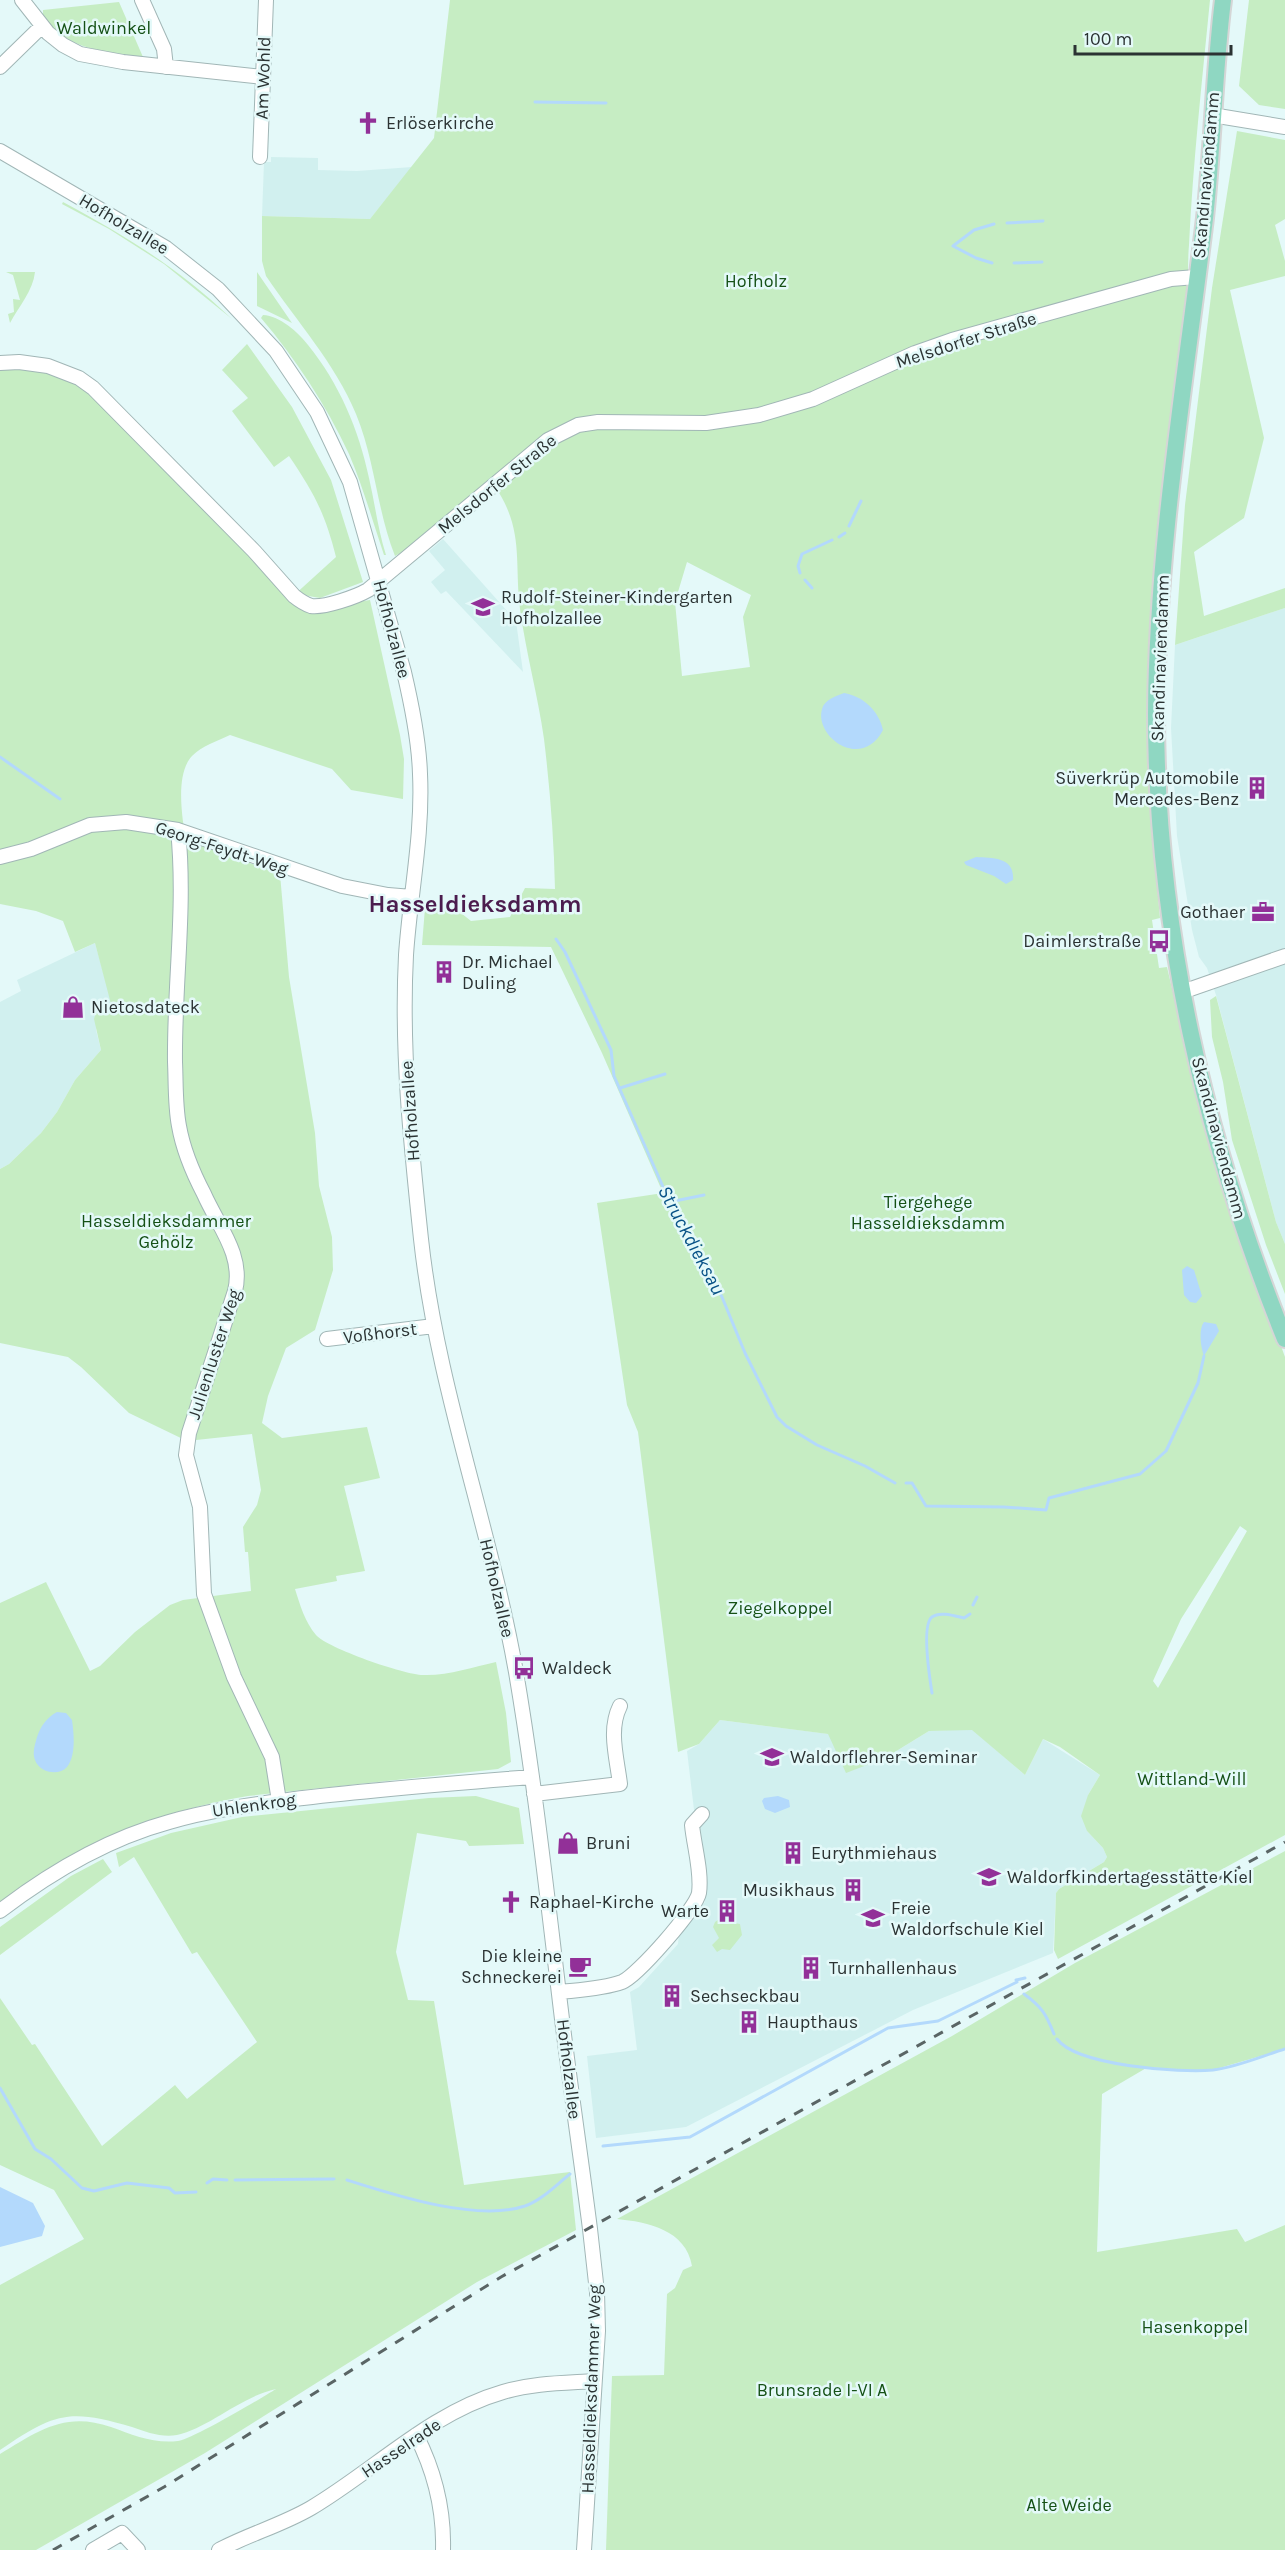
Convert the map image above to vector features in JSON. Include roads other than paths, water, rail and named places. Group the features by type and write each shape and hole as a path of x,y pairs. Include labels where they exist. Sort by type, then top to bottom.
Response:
{"main road":[{"name":"Skandinaviendamm","path":"1223,0 1205,214 1171,482 1161,583 1156,715 1164,870 1182,992 1222,1163 1244,1231 1285,1339"}],"street":[{"path":"22,0 41,27 63,45 80,54 165,67 263,77"},
{"path":"142,0 164,50 165,67"},
{"name":"Am Wohld","path":"261,157 266,0"},
{"path":"0,67 41,27"},
{"path":"1212,115 1285,127"},
{"name":"Hofholzallee","path":"0,151 166,248 218,289 276,351 312,404 338,454 355,497 407,683 419,756 418,835 406,964 406,1077 421,1242 434,1326 508,1638 534,1794 590,2229"},
{"name":"Melsdorfer Straße","path":"0,363 19,362 48,366 86,383 216,511 294,596 308,605 321,606 360,594 548,440 578,425 598,422 706,423 759,415 813,399 915,353 968,335 1171,279 1196,277"},
{"name":"Georg-Feydt-Weg","path":"0,857 39,846 90,825 126,822 178,830 342,886 388,896 412,897"},
{"name":"Julienluster Weg","path":"178,830 182,878 175,1044 179,1126 200,1187 233,1252 237,1275 235,1291 189,1433 186,1455 200,1507 204,1594 234,1677 272,1757 279,1801"},
{"path":"1182,992 1285,956"},
{"name":"Voßhorst","path":"327,1339 434,1326"},
{"path":"534,1794 620,1784 613,1730 615,1716 621,1706"},
{"name":"Uhlenkrog","path":"0,1911 49,1876 116,1840 167,1822 217,1809 349,1792 531,1777"},
{"path":"559,1992 620,1983 630,1978 694,1904 699,1892 692,1825 702,1814"},
{"name":"Hasseldieksdammer Weg","path":"584,2550 597,2300 590,2229"},
{"name":"Hasselrade","path":"219,2550 310,2509 448,2415 505,2391 546,2384 594,2381"},
{"path":"416,2435 429,2465 439,2502 443,2550"},
{"path":"93,2550 122,2533 138,2550"}],"water":[{"path":"844,693 864,701 881,723 883,730 874,742 863,748 852,749 832,739 821,720 825,703"},
{"path":"976,857 1002,860 1007,863 1013,872 1013,880 1006,884 964,862"},
{"path":"1187,1266 1194,1270 1202,1296 1196,1303 1190,1302 1184,1295 1182,1270"},
{"path":"1204,1322 1216,1324 1219,1331 1204,1356 1201,1334"},
{"path":"57,1712 66,1713 72,1720 74,1745 67,1767 59,1772 49,1772 37,1764 34,1751 42,1726"},
{"path":"778,1796 789,1800 790,1807 775,1813 765,1809 762,1801 764,1798"},
{"path":"0,2187 33,2203 45,2226 42,2236 0,2247"}],"waterway":[{"path":"535,102 606,103"},
{"path":"1007,223 1043,221"},
{"path":"992,263 976,258 953,246 974,230 994,224"},
{"path":"1014,263 1042,262"},
{"path":"849,526 861,501"},
{"path":"839,537 845,533"},
{"path":"800,573 798,566 802,554 832,540"},
{"path":"805,580 812,588"},
{"name":"Struckdieksau","path":"0,757 60,799"},
{"name":"Struckdieksau","path":"556,939 565,952 611,1050 614,1076 679,1223 722,1297 745,1353 777,1417 786,1426 817,1445 865,1466 895,1483"},
{"path":"620,1088 665,1074"},
{"path":"670,1202 704,1195"},
{"name":"Struckdieksau","path":"906,1483 912,1483 926,1506 1046,1510 1049,1498 1140,1474 1166,1451 1198,1383 1204,1356"},
{"path":"973,1605 977,1597"},
{"path":"932,1693 927,1653 929,1622 932,1617 939,1614 964,1618 970,1614"},
{"path":"1016,1980 1025,1978"},
{"path":"603,2146 690,2137 888,2028 938,2021 1017,1982"},
{"path":"1024,1994 1043,2011 1054,2034"},
{"path":"1057,2039 1068,2048 1085,2056 1106,2061 1154,2069 1198,2071 1222,2069 1285,2049"},
{"path":"0,2088 35,2149 51,2159 82,2188 94,2191 127,2183 169,2188 175,2193 196,2192"},
{"path":"347,2180 435,2205 483,2211 525,2206 543,2196 570,2174"},
{"path":"207,2183 213,2179 227,2180"},
{"path":"235,2180 334,2179"}],"railway":[{"path":"53,2550 164,2487 501,2277 1285,1842"}],"place":[{"name":"Erlöserkirche","path":"368,123"},
{"name":"Rudolf-Steiner-Kindergarten Hofholzallee","path":"483,607"},
{"name":"Süverkrüp Automobile Mercedes-Benz","path":"1257,788"},
{"name":"Gothaer","path":"1263,912"},
{"name":"Daimlerstraße","path":"1159,941"},
{"name":"Dr. Michael Duling","path":"444,972"},
{"name":"Nietosdateck","path":"73,1007"},
{"name":"Waldeck","path":"524,1668"},
{"name":"Waldorflehrer-Seminar","path":"772,1757"},
{"name":"Bruni","path":"568,1843"},
{"name":"Eurythmiehaus","path":"793,1853"},
{"name":"Waldorfkindertagesstätte Kiel","path":"989,1877"},
{"name":"Musikhaus","path":"853,1890"},
{"name":"Raphael-Kirche","path":"511,1902"},
{"name":"Warte","path":"727,1911"},
{"name":"Freie Waldorfschule Kiel","path":"873,1918"},
{"name":"Die kleine Schneckerei","path":"580,1966"},
{"name":"Turnhallenhaus","path":"811,1968"},
{"name":"Sechseckbau","path":"672,1996"},
{"name":"Haupthaus","path":"749,2022"}],"district":[{"name":"Hasseldieksdamm","path":"475,904"}],"park label":[{"name":"Waldwinkel","path":"104,28"},
{"name":"Hofholz","path":"756,281"},
{"name":"Tiergehege Hasseldieksdamm","path":"928,1212"},
{"name":"Hasseldieksdammer Gehölz","path":"166,1231"},
{"name":"Ziegelkoppel","path":"780,1608"},
{"name":"Wittland-Will","path":"1192,1779"},
{"name":"Hasenkoppel","path":"1195,2327"},
{"name":"Brunsrade I-VI A","path":"822,2390"},
{"name":"Alte Weide","path":"1069,2505"}]}
